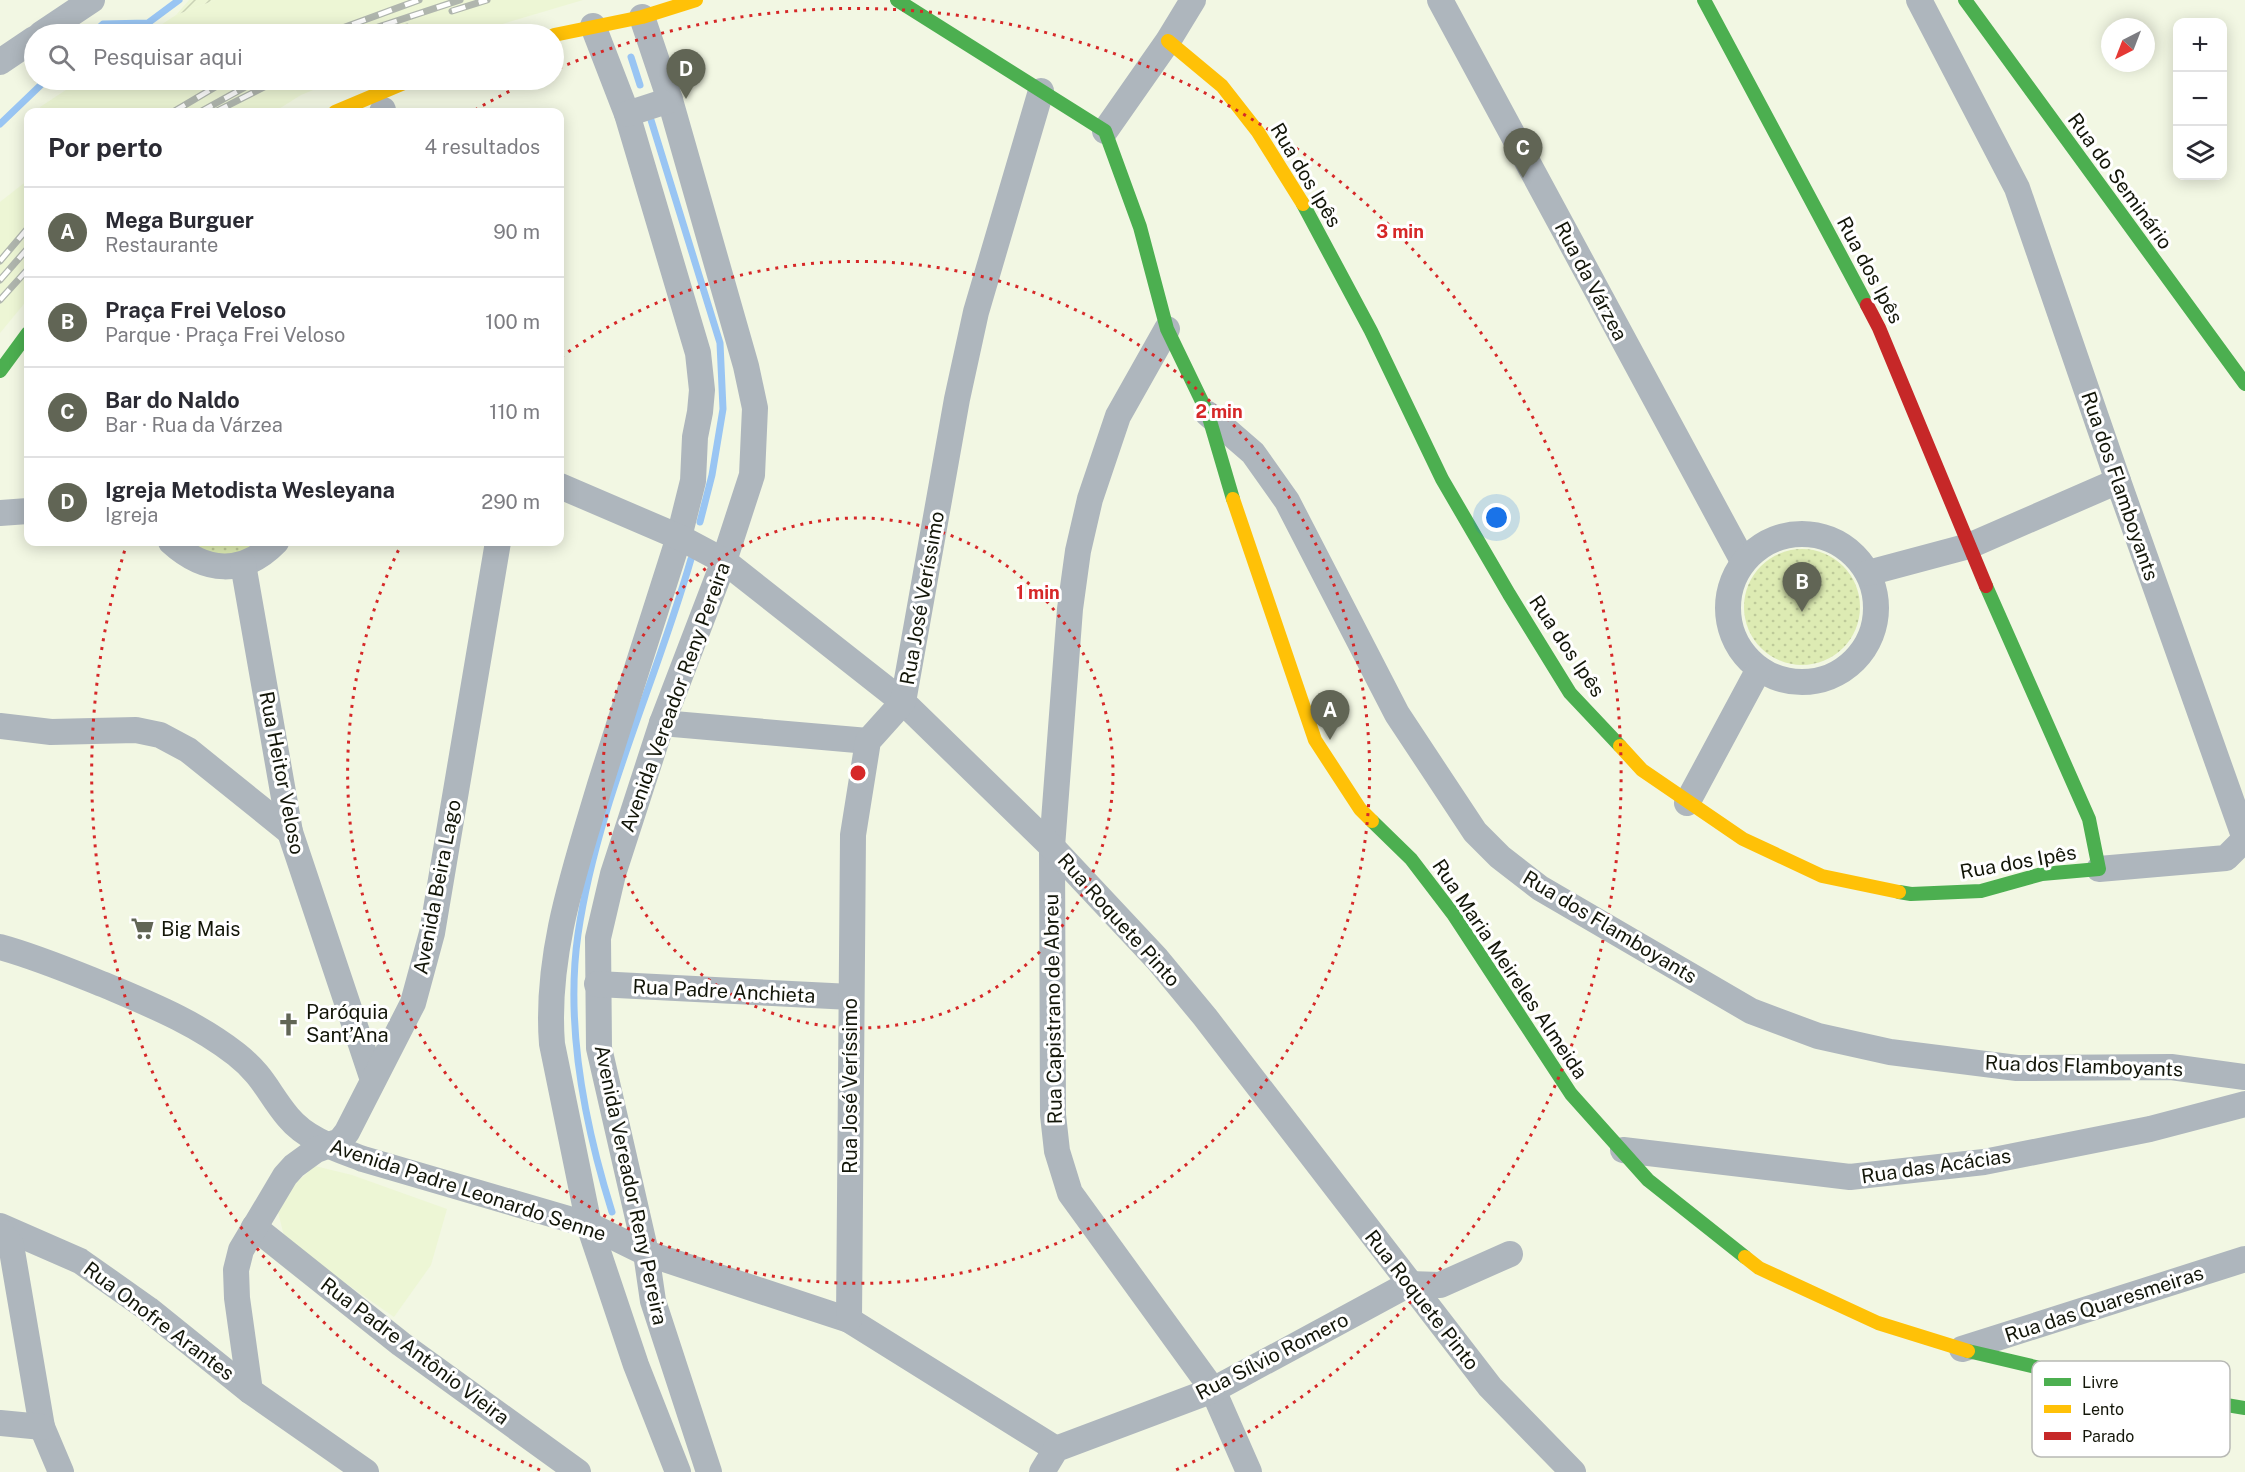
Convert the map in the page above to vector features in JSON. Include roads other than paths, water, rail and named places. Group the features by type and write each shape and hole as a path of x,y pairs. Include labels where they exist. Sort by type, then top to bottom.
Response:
{"street":[{"path":"56,24 92,0"},
{"path":"564,33 642,17 696,0"},
{"path":"897,0 1105,131 1168,41 1193,0"},
{"name":"Rua da Várzea","path":"1440,0 1743,561"},
{"name":"Rua dos Ipês","path":"1168,41 1222,86 1258,132 1299,197 1371,331 1442,479 1570,693 1642,770 1686,803 1743,839 1822,876 1911,894 1981,891 2042,874 2100,869 2089,819 1969,546 1879,328 1704,0"},
{"name":"Rua dos Flamboyants","path":"1919,0 2018,188 2118,481 2245,839 2226,858 2100,869"},
{"name":"Rua do Seminário","path":"1965,0 2245,384"},
{"name":"Avenida Vereador Reny Pereira","path":"642,17 670,100 746,366 755,408 752,475 724,561 662,723 614,874 598,938 598,1048 646,1253 653,1301 709,1472"},
{"name":"Avenida Vereador Reny Pereira","path":"592,26 627,114 698,353 702,390 695,437 693,481 679,537 573,873 551,978 552,1044 589,1225 636,1365 678,1472"},
{"path":"0,62 24,46"},
{"path":"381,107 400,90"},
{"name":"Rua José Veríssimo","path":"849,1320 853,834 860,778 868,741 903,702 959,388 976,312 1041,91"},
{"path":"627,114 670,100"},
{"name":"Rua Maria Meireles Almeida","path":"1105,131 1140,227 1167,329 1208,414 1244,536 1315,740 1360,809 1411,859 1454,914 1571,1094 1648,1180 1759,1268 1878,1323 1962,1349 2032,1366"},
{"name":"Rua Capistrano de Abreu","path":"1167,329 1118,416 1093,489 1078,551 1070,609 1052,847 1053,1115 1064,1180 1070,1193 1213,1390 1249,1472"},
{"path":"0,371 24,338"},
{"name":"Rua dos Flamboyants","path":"1208,414 1253,453 1287,501 1397,714 1475,832 1500,856 1540,888 1751,1011 1818,1036 1890,1052 2017,1068 2170,1067 2245,1077"},
{"path":"1868,573 1969,546 2118,481"},
{"name":"Rua Roquete Pinto","path":"564,488 679,537 724,561 903,702 1052,847 1157,959 1205,1017 1490,1387 1573,1472"},
{"path":"0,513 24,511"},
{"path":"1808,533 1832,539 1853,553 1868,573 1876,597 1875,622 1866,646 1850,665 1828,677 1805,682 1781,679 1759,669 1742,652 1731,630 1727,606 1731,583 1743,561 1761,545 1782,535 1808,533"},
{"path":"176,546 186,555 204,564 223,567 243,564 261,556 272,546"},
{"name":"Avenida Beira Lago","path":"250,1391 236,1270 241,1250 294,1166 316,1150 330,1147 340,1141 347,1132 413,1003 432,933 497,546"},
{"name":"Rua Heitor Veloso","path":"243,564 290,832 373,1080"},
{"path":"1686,803 1759,669"},
{"path":"662,723 868,741"},
{"path":"0,726 51,732 136,730 160,735 188,750 290,832"},
{"name":"Avenida Padre Leonardo Senne","path":"0,948 63,968 168,1011 205,1030 261,1076 288,1117 308,1134 330,1147 363,1159 589,1225 646,1253 849,1320 1056,1449"},
{"name":"Rua Padre Anchieta","path":"597,984 851,998"},
{"name":"Rua das Acácias","path":"1623,1150 1850,1178 1984,1162 2150,1130 2245,1104"},
{"name":"Rua Onofre Arantes","path":"0,1226 80,1261 148,1309 250,1391"},
{"name":"Rua Padre Antônio Vieira","path":"254,1227 401,1344 578,1472"},
{"path":"0,1231 11,1245 42,1426 61,1472"},
{"path":"1409,1284 1440,1285 1510,1254"},
{"name":"Rua das Quaresmeiras","path":"1962,1349 2245,1259"},
{"name":"Rua Sílvio Romero","path":"1056,1449 1213,1390 1409,1284"},
{"path":"250,1391 366,1472"},
{"name":"Rua Maria Meireles Almeida","path":"2230,1406 2245,1408"},
{"path":"0,1423 42,1426"},
{"path":"1042,1472 1056,1449"}],"waterway":[{"path":"103,24 148,23 179,0"},
{"path":"631,57 640,85"},
{"path":"0,124 36,90"},
{"path":"651,120 720,343 723,409 712,475 700,522"},
{"path":"612,1212 593,1145 580,1075 574,1004 578,934 587,886 613,791 691,559"}],"railway":[{"path":"353,24 419,0"},
{"path":"387,24 460,0"},
{"path":"452,11 487,0"},
{"path":"180,108 210,90"},
{"path":"207,108 240,90"},
{"path":"223,108 258,90"},
{"path":"0,261 24,233"},
{"path":"0,280 24,253"},
{"path":"0,300 24,273"}],"place":[{"name":"Igreja Metodista Wesleyana","path":"686,99"},
{"name":"Bar do Naldo","path":"1523,178"},
{"name":"Praça Frei Veloso","path":"1802,612"},
{"name":"Mega Burguer","path":"1330,740"},
{"name":"Big Mais","path":"143,929"},
{"name":"Paróquia Sant’Ana","path":"288,1024"}]}
